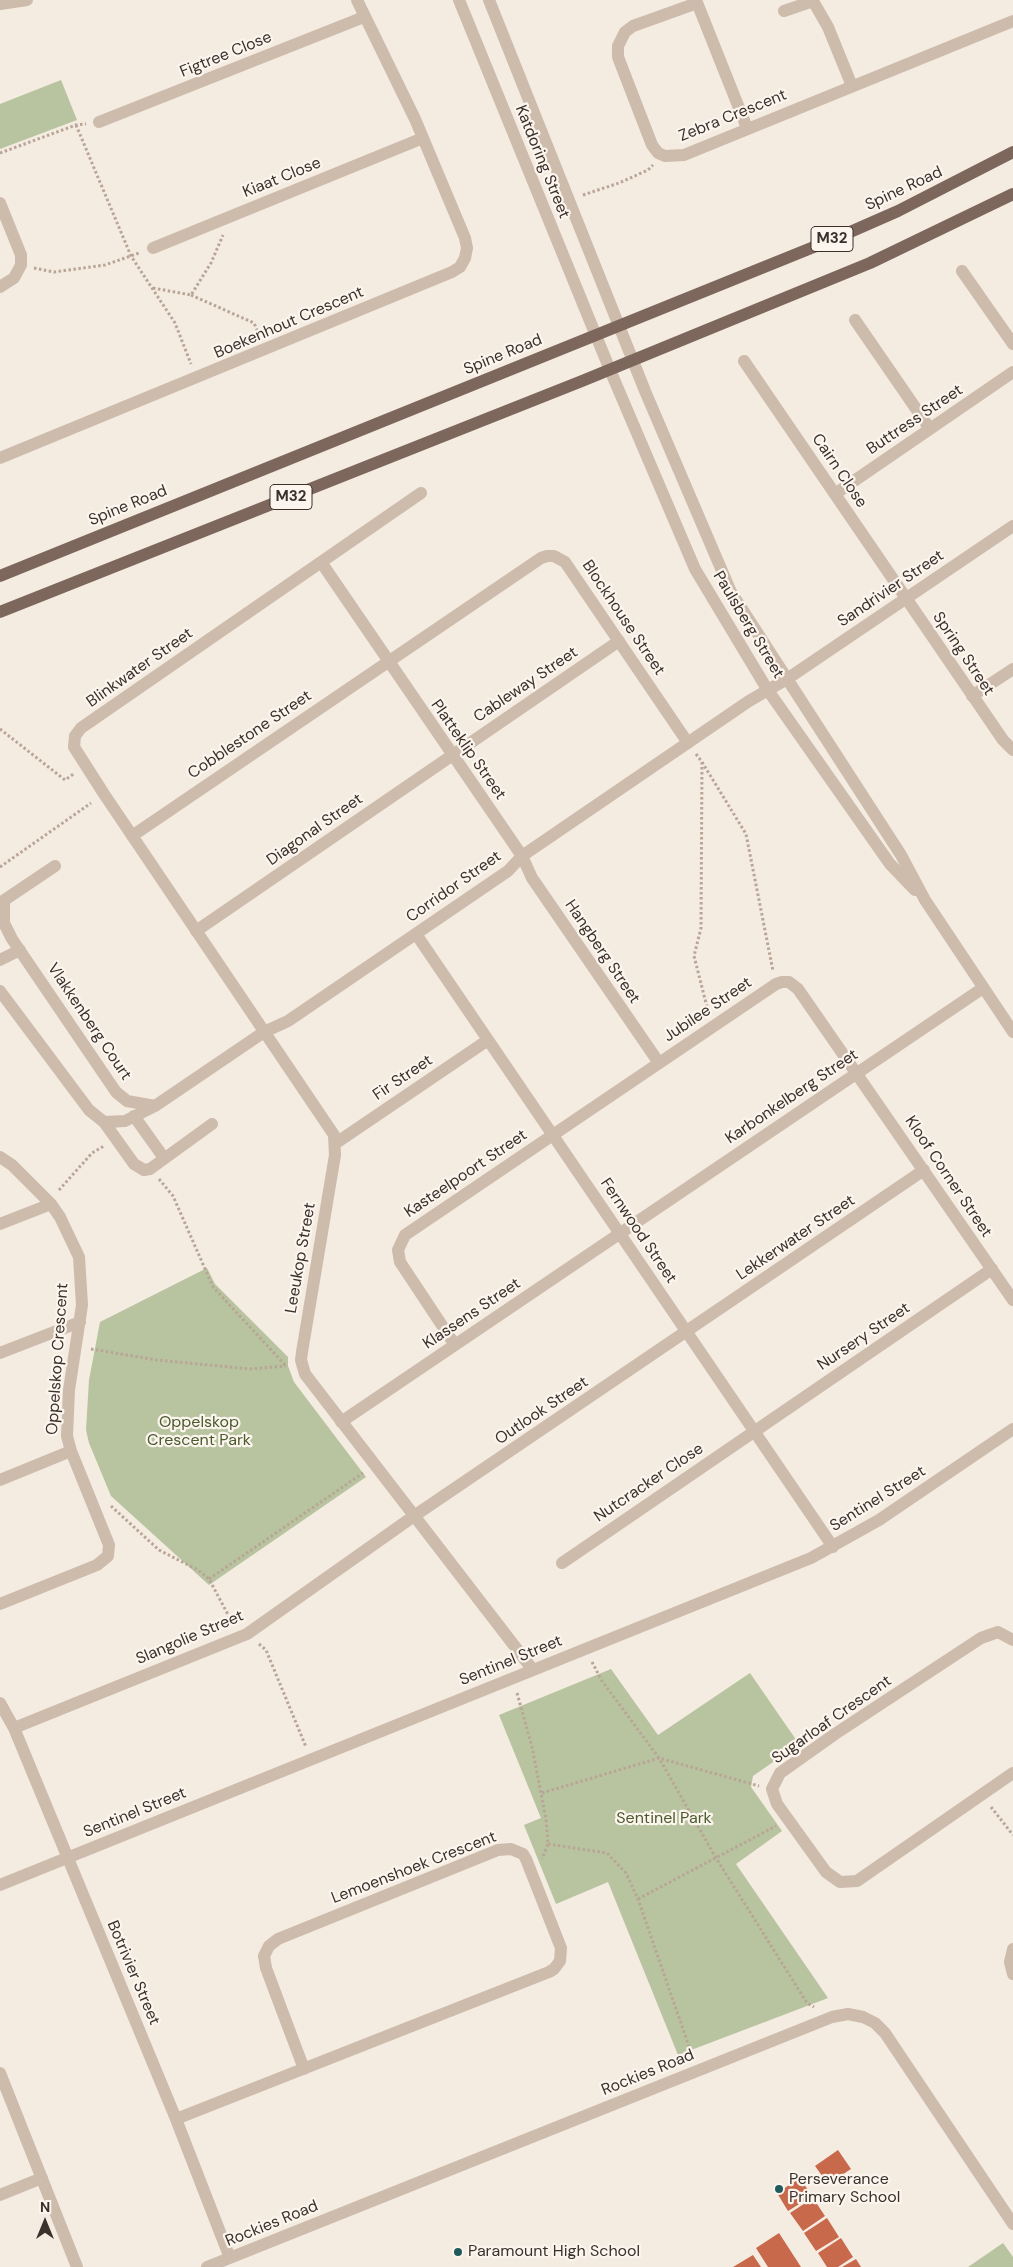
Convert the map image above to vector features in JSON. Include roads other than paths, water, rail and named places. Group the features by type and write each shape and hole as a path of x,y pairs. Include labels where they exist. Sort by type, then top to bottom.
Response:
{"main road":[{"name":"Spine Road","path":"0,576 841,236 898,211 1013,152"},
{"name":"M32","path":"0,612 610,370 870,263 1013,194"}],"street":[{"path":"0,4 27,0"},
{"path":"357,0 423,138"},
{"name":"Katdoring Street","path":"459,0 596,335"},
{"name":"Katdoring Street","path":"489,0 620,325"},
{"path":"784,11 813,1 828,27 852,86"},
{"path":"696,2 747,128"},
{"name":"Zebra Crescent","path":"696,2 633,26 625,32 618,46 618,57 652,146 658,153 665,156 684,155 1013,21"},
{"name":"Figtree Close","path":"99,122 364,17"},
{"name":"Kiaat Close","path":"152,248 423,138"},
{"name":"Boekenhout Crescent","path":"0,458 266,350 460,267 466,253 465,238 423,138"},
{"path":"0,203 21,255 21,265 14,278 0,287"},
{"path":"962,272 1013,344"},
{"path":"855,320 930,429"},
{"name":"Paulsberg Street","path":"620,325 722,573 741,610 901,856 925,900 1013,1032"},
{"name":"Paulsberg Street","path":"596,335 695,569 767,689 890,864 925,900"},
{"name":"Cairn Close","path":"744,361 906,599"},
{"name":"Buttress Street","path":"835,494 1013,372"},
{"name":"Blinkwater Street","path":"132,836 74,747 75,736 81,728 421,493"},
{"name":"Sandrivier Street","path":"767,689 787,679 1013,526"},
{"name":"Blockhouse Street","path":"388,662 541,558 554,556 565,562 688,743"},
{"path":"321,562 388,662"},
{"name":"Spring Street","path":"906,599 1003,740 1013,750"},
{"name":"Cableway Street","path":"452,755 619,641"},
{"name":"Platteklip Street","path":"388,662 522,856"},
{"name":"Cobblestone Street","path":"132,836 388,662"},
{"path":"972,696 1013,669"},
{"name":"Corridor Street","path":"155,1106 264,1032 288,1021 416,934 508,871 522,856 767,689"},
{"name":"Diagonal Street","path":"196,932 452,755"},
{"path":"132,836 330,1128 336,1143"},
{"name":"Hangberg Street","path":"522,856 532,878 659,1063"},
{"path":"2,902 55,866"},
{"name":"Vlakkenberg Court","path":"2,902 4,923 20,950 116,1092 127,1101 155,1106"},
{"name":"Fernwood Street","path":"416,934 834,1547"},
{"path":"0,960 20,950"},
{"name":"Jubilee Street","path":"553,1135 776,984 789,982 798,989 857,1072"},
{"name":"Karbonkelberg Street","path":"620,1234 983,988"},
{"path":"0,990 89,1110 104,1122 115,1139 139,1168 150,1169 212,1124"},
{"name":"Fir Street","path":"336,1143 488,1040"},
{"name":"Kloof Corner Street","path":"857,1072 1013,1300"},
{"path":"104,1122 126,1121 155,1106"},
{"path":"134,1116 164,1158"},
{"name":"Kasteelpoort Street","path":"455,1345 400,1262 400,1245 406,1235 553,1135"},
{"name":"Leeukop Street","path":"336,1143 336,1155 301,1360 305,1374 533,1670"},
{"name":"Oppelskop Crescent","path":"0,1157 19,1172 51,1204 60,1217 79,1257 82,1305 69,1390 67,1436 71,1451 109,1546 108,1556 103,1562 0,1604"},
{"name":"Lekkerwater Street","path":"687,1332 924,1170"},
{"path":"0,1224 51,1204"},
{"name":"Klassens Street","path":"342,1422 620,1234"},
{"name":"Nursery Street","path":"754,1431 992,1269"},
{"path":"0,1353 80,1322"},
{"name":"Outlook Street","path":"414,1516 687,1332"},
{"name":"Sentinel Street","path":"0,1885 787,1568 834,1547 879,1520 1013,1430"},
{"name":"Nutcracker Close","path":"562,1563 754,1431"},
{"path":"0,1480 71,1451"},
{"name":"Slangolie Street","path":"14,1728 247,1634 414,1516"},
{"name":"Sugarloaf Crescent","path":"1013,1640 998,1632 981,1638 835,1734 780,1773 772,1789 777,1804 826,1872 840,1882 857,1881 1013,1773"},
{"name":"Botrivier Street","path":"0,1703 14,1728 176,2120 230,2258"},
{"name":"Lemoenshoek Crescent","path":"176,2120 304,2069 554,1969 560,1961 560,1948 526,1859 522,1854 511,1849 498,1850 278,1939 269,1946 264,1956 266,1968 304,2069"},
{"path":"1013,1950 1010,1962 1013,1974"},
{"name":"Rockies Road","path":"209,2267 698,2070 832,2017 848,2014 863,2017 875,2023 885,2033 1013,2224"},
{"path":"0,2073 77,2267"},
{"path":"0,2195 42,2178"}],"place":[{"name":"Perseverance Primary School","path":"779,2189"},
{"name":"Paramount High School","path":"458,2252"}],"park label":[{"name":"Oppelskop Crescent Park","path":"199,1432"},
{"name":"Sentinel Park","path":"664,1819"}]}
